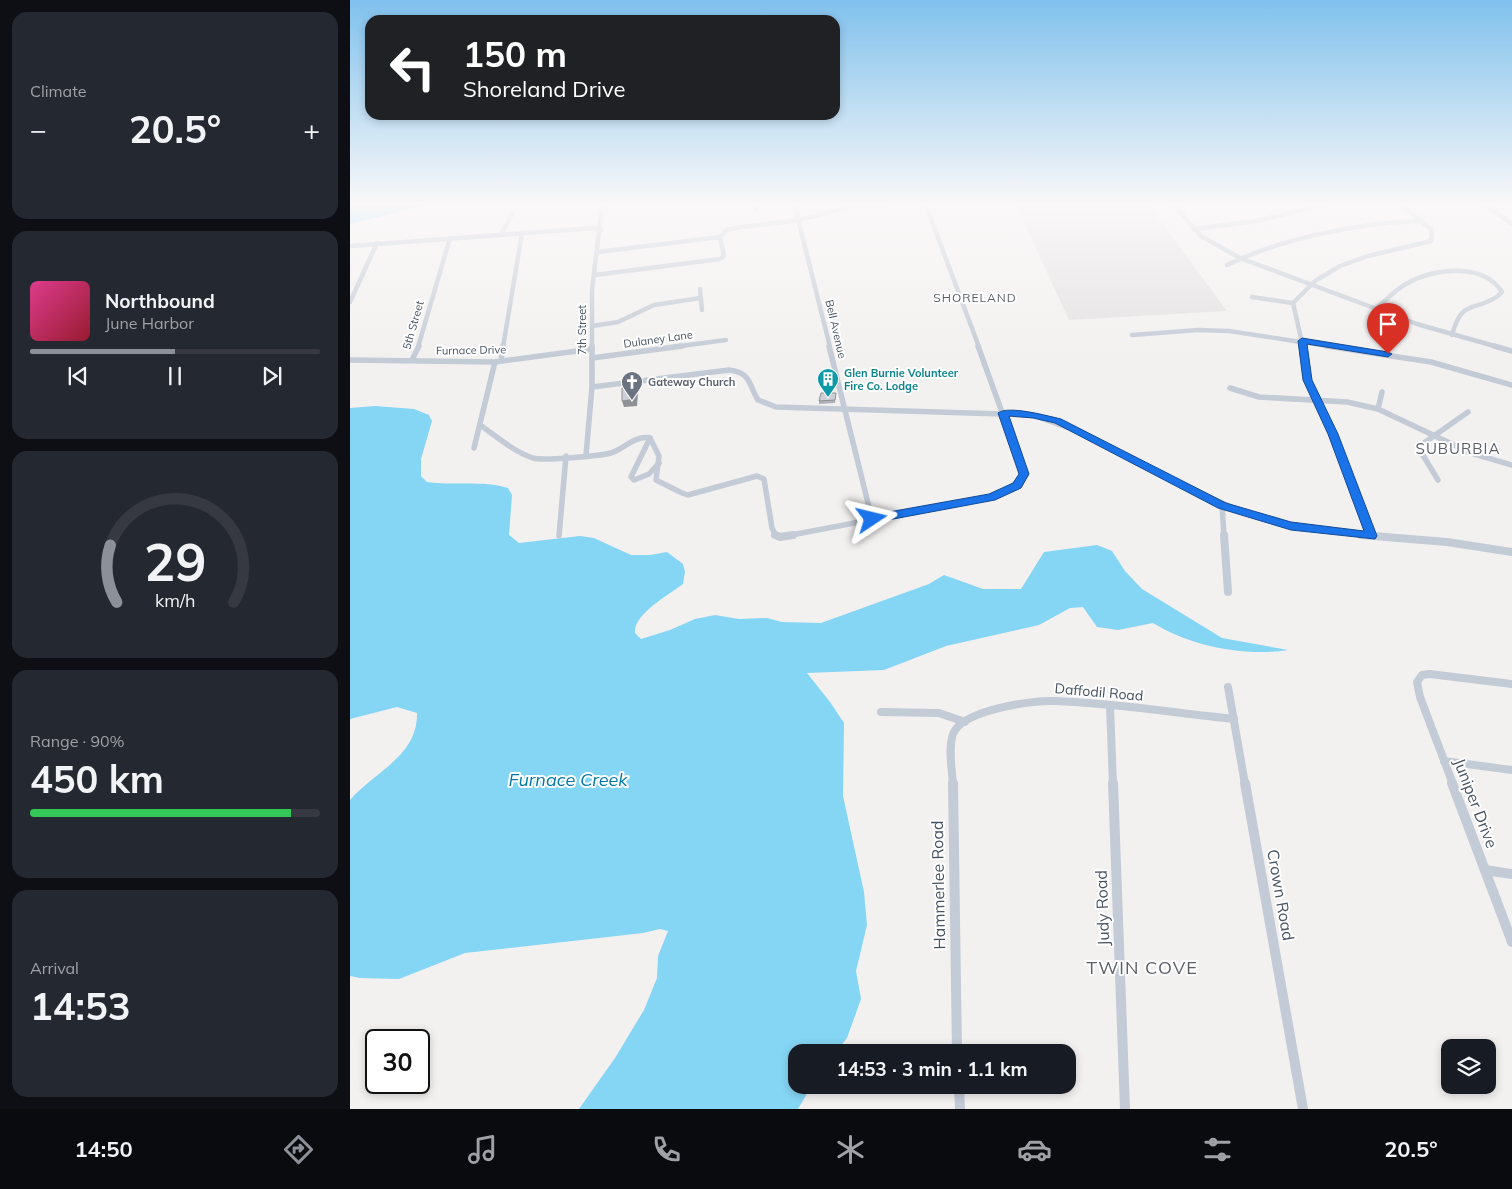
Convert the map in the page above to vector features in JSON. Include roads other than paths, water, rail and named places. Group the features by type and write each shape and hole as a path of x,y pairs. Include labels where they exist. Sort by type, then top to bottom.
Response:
{"street":[{"path":"350,302 372,255"},
{"name":"5th Street","path":"412,360 416,355 445,255"},
{"path":"474,448 498,361 518,255"},
{"name":"7th Street","path":"586,455 592,387 594,275 598,255"},
{"path":"594,275 720,259 724,255"},
{"name":"Bell Avenue","path":"806,255 872,519"},
{"path":"650,438 657,451 659,463 656,480 688,496 757,476 764,479 772,528 776,536 992,497 1017,486 1024,474 944,255"},
{"path":"1234,255 1376,309 1452,335 1512,351"},
{"path":"1226,265 1247,255"},
{"path":"1293,303 1311,284 1336,266 1374,255"},
{"path":"1376,309 1408,282 1451,271 1480,274 1499,285 1502,292 1498,298 1470,307 1461,313 1452,335"},
{"path":"700,289 702,310"},
{"path":"1252,297 1293,303"},
{"path":"592,326 618,322 654,305 700,298"},
{"path":"1293,303 1302,341 1307,380 1333,434 1372,536"},
{"path":"1132,335 1214,330 1302,341 1431,362 1512,385"},
{"name":"Dulaney Lane","path":"592,358 726,340"},
{"name":"Furnace Drive","path":"350,360 498,361 592,349"},
{"path":"592,387 736,370 749,378 754,395 762,403 769,406 1033,415 1058,421 1222,505 1291,526 1512,552"},
{"path":"1230,388 1259,397 1347,402 1378,409 1471,452 1512,465"},
{"path":"1378,409 1382,392"},
{"path":"1438,480 1422,452 1421,445 1468,412"},
{"path":"480,425 526,455 534,458 612,452 635,440 650,438"},
{"path":"650,438 631,477 634,480 644,478 659,463"},
{"path":"559,536 566,456"},
{"path":"1222,505 1228,592"},
{"name":"Juniper Drive","path":"1512,684 1430,674 1422,676 1417,682 1420,697 1512,942"},
{"name":"Crown Road","path":"1228,687 1303,1109"},
{"name":"Daffodil Road","path":"965,722 984,712 1030,702 1054,701 1234,719"},
{"name":"Judy Road","path":"1110,706 1125,1109"},
{"path":"881,712 939,713 965,722"},
{"name":"Hammerlee Road","path":"957,1044 953,733 965,722"},
{"path":"1444,761 1512,770"},
{"path":"1486,870 1512,874"},
{"path":"959,1094 960,1109"}],"water":[{"name":"Furnace Creek","path":"375,406 414,409 429,415 432,421 421,459 421,476 427,482 488,484 508,488 512,495 509,535 519,543 580,536 594,538 631,555 650,555 667,552 683,564 685,572 683,584 646,612 636,626 635,633 641,639 670,630 695,619 715,615 739,619 767,618 782,622 821,623 929,584 944,575 983,589 1021,589 1044,552 1097,545 1112,551 1125,571 1142,589 1222,638 1288,650 1254,652 1218,648 1184,638 1153,623 1118,630 1097,627 1083,607 1070,608 1039,625 946,646 884,670 807,673 844,723 843,796 864,892 867,925 856,971 861,999 847,1038 842,1044 788,1044 788,1094 807,1094 798,1109 579,1109 615,1058 644,1010 657,978 658,956 668,931 660,929 643,933 465,953 399,979 350,976 350,800 403,752 415,728 417,713 397,707 350,719 350,408"}],"place":[{"name":"Glen Burnie Volunteer Fire Co. Lodge","path":"828,398"},
{"name":"Gateway Church","path":"632,401"}],"district":[{"name":"SHORELAND","path":"975,298"},
{"name":"SUBURBIA","path":"1458,449"},
{"name":"TWIN COVE","path":"1142,968"}]}
